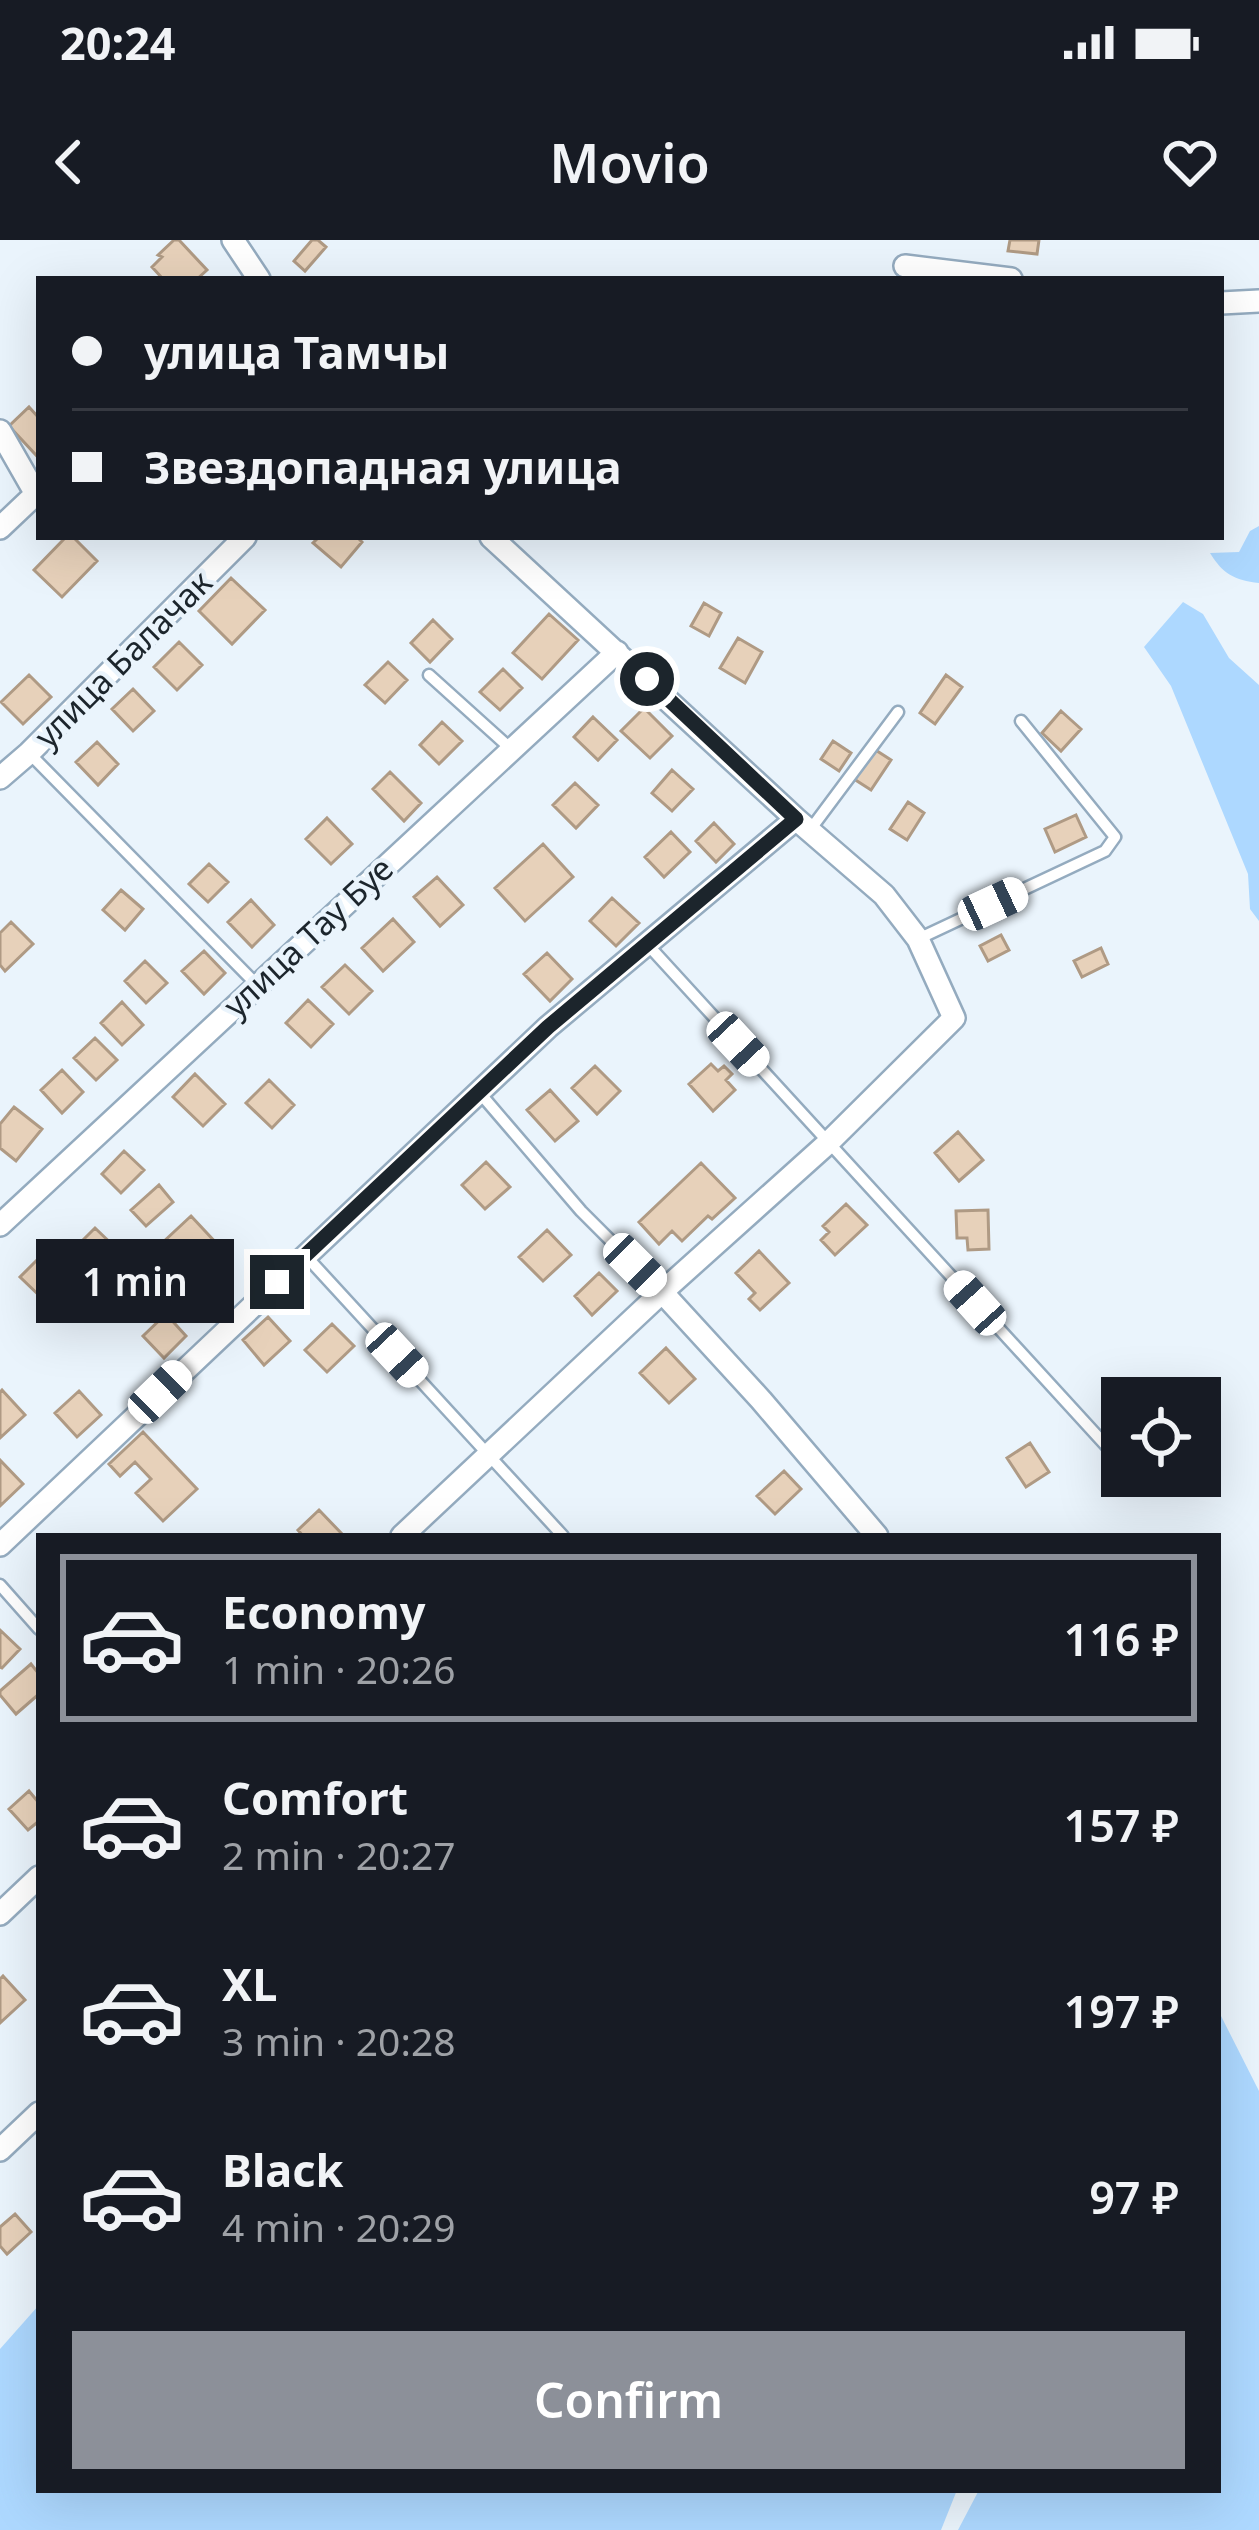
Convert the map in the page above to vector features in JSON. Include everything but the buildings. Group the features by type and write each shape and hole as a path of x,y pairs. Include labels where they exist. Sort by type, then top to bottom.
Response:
{"street":[{"path":"233,240 251,276"},
{"path":"905,266 987,276"},
{"path":"1224,303 1259,301"},
{"path":"0,431 36,489"},
{"path":"0,528 36,494"},
{"name":"улица Балачак","path":"0,778 241,540"},
{"path":"405,1533 662,1292 829,1144 954,1018 918,939 884,895 494,540"},
{"name":"улица Тау Буе","path":"0,1225 617,652"},
{"path":"0,1545 548,1027 803,825"},
{"path":"662,1292 874,1533"},
{"path":"0,1914 36,1880"},
{"path":"0,2150 36,2116"}],"lane":[{"path":"429,675 511,749"},
{"path":"803,825 898,712"},
{"path":"918,939 1105,851 1115,837 1021,721"},
{"path":"29,753 257,985"},
{"path":"648,945 1101,1440"},
{"path":"479,1092 581,1211 662,1292"},
{"path":"305,1255 560,1533"},
{"path":"0,1585 36,1626"}],"shaded area":[{"path":"1259,526 1259,583 1230,575 1210,553 1239,552 1250,531"},
{"path":"1183,602 1203,614 1229,658 1259,685 1259,921 1250,909 1248,874 1171,686 1144,647"},
{"path":"1221,2016 1259,2091 1259,2530 958,2530 977,2493 1221,2493"},
{"path":"36,2308 36,2493 956,2493 941,2530 0,2530 0,2349"}],"route":[{"path":"277,1282 548,1027 796,819 647,679"}]}
